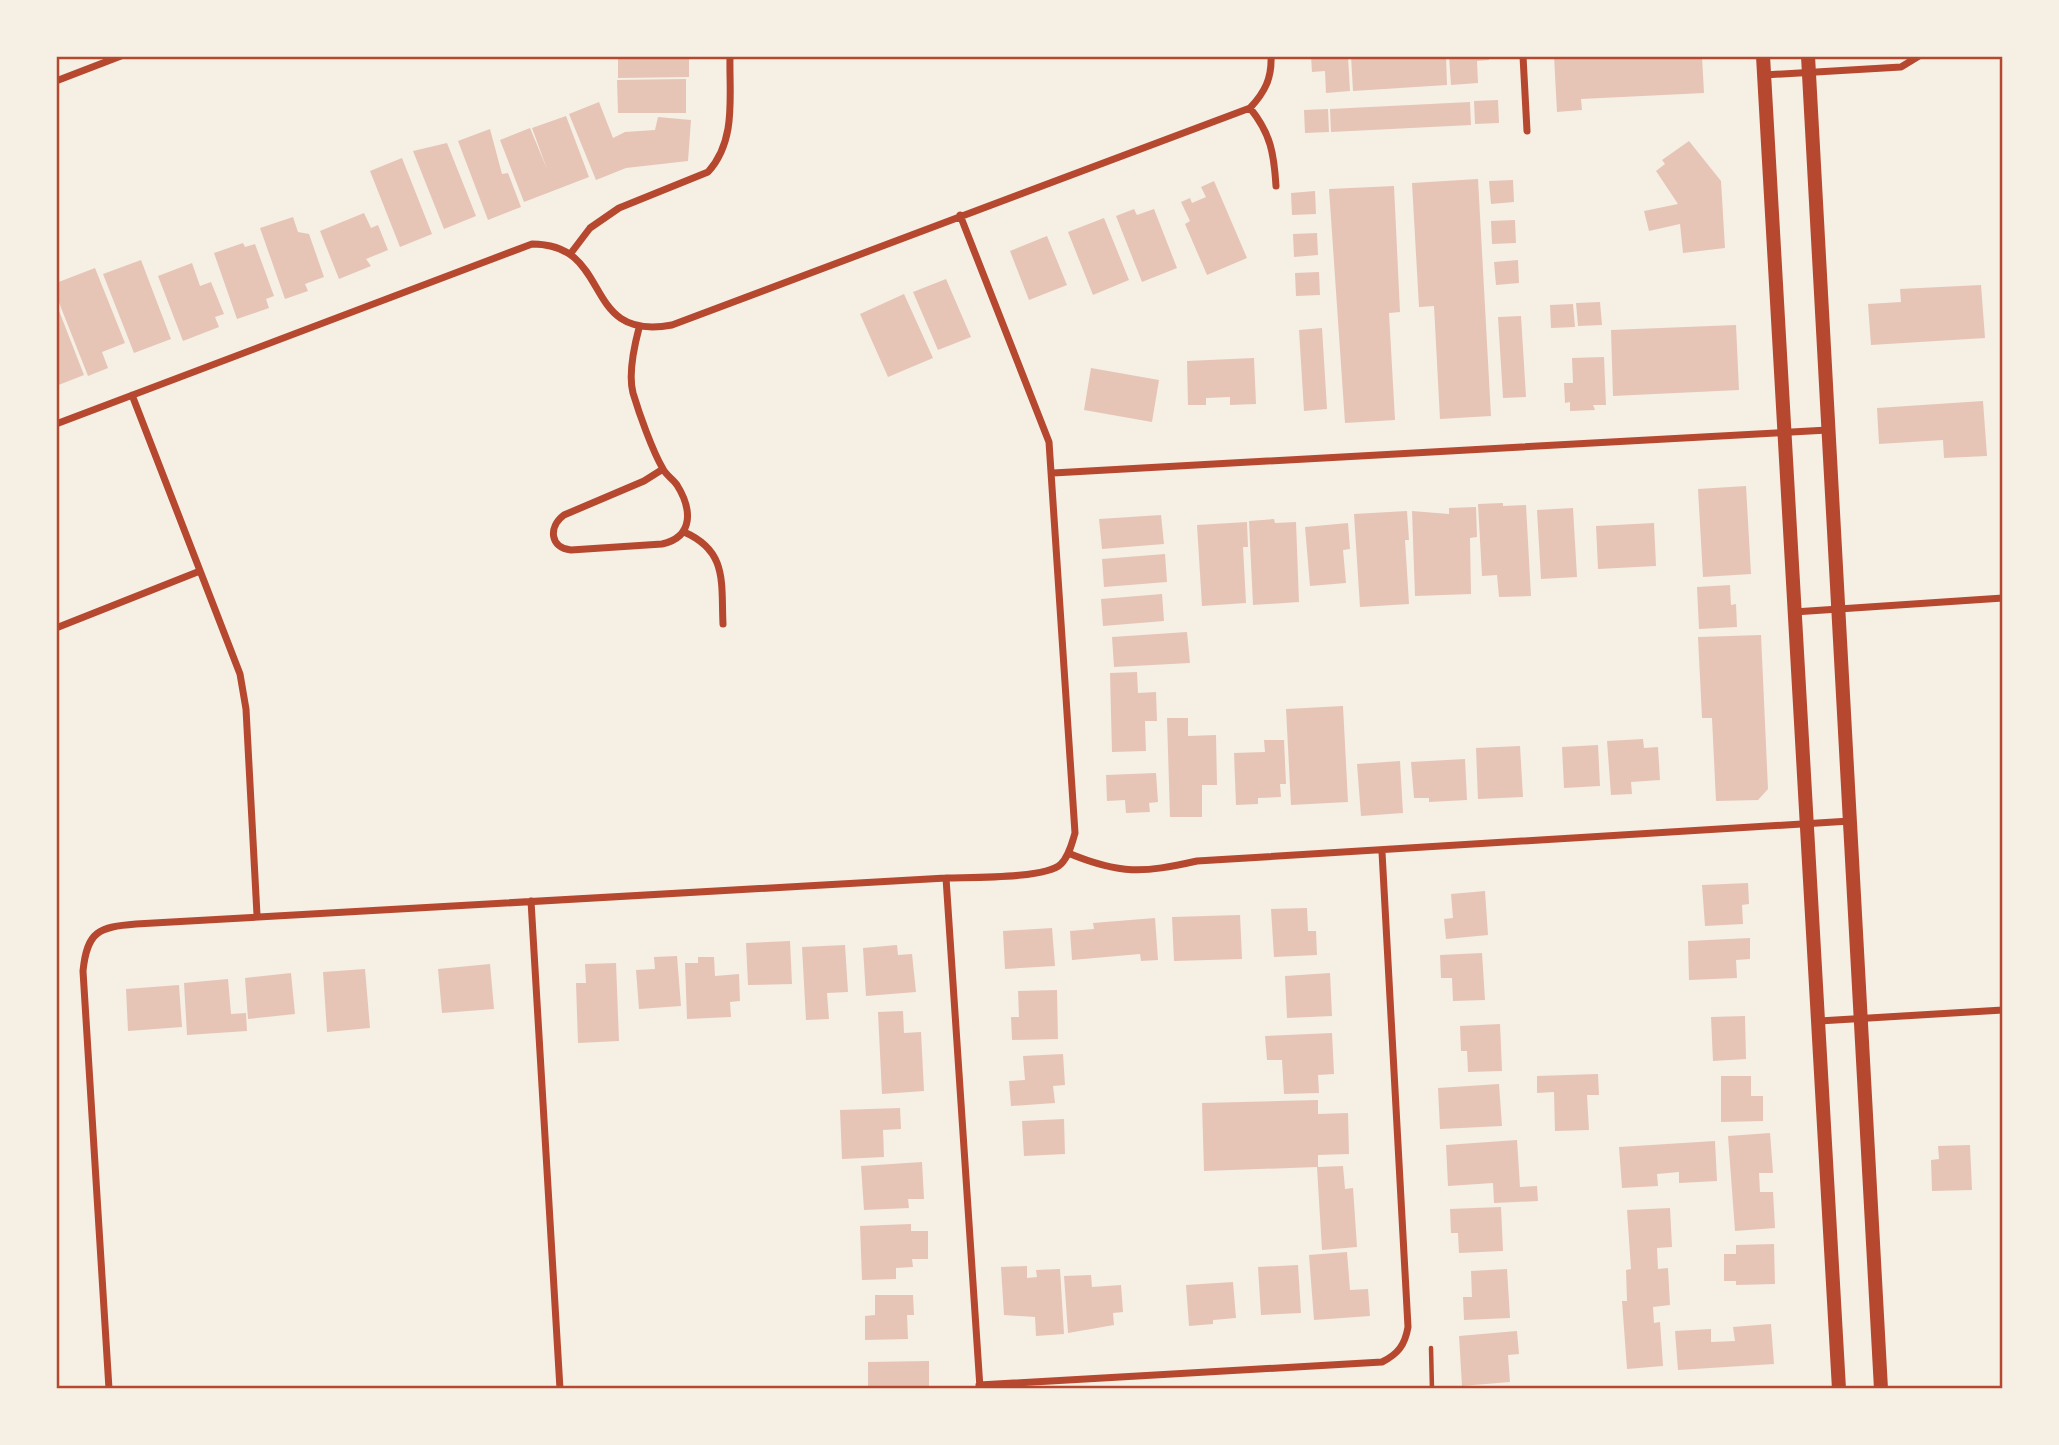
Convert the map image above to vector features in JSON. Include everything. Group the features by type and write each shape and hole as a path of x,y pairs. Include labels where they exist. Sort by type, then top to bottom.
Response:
{"main road":[{"path":"1763,56 1839,1389"},
{"path":"1809,63 1881,1389"}],"street":[{"path":"56,81 121,56"},
{"path":"571,253 601,218 708,172 715,164 727,141 730,56"},
{"path":"56,424 511,250 547,244 571,253 589,274 617,317 639,328 672,325 1251,108 1267,85 1272,72 1271,56"},
{"path":"1523,56 1527,131"},
{"path":"1764,75 1809,63 1901,67 1919,56"},
{"path":"1251,108 1266,129 1274,151 1276,186"},
{"path":"109,1389 82,971 85,952 92,935 110,926 257,915 946,878 1041,872 1060,865 1068,853 1075,833 1049,442 960,215"},
{"path":"639,328 634,347 632,390 663,469 677,484 685,505 688,518 684,532 676,541 662,544 563,550 554,542 553,531 557,520 564,515 643,481 663,469"},
{"path":"132,395 240,674 246,709 257,915"},
{"path":"1053,473 1829,430"},
{"path":"684,532 698,538 717,559 723,624"},
{"path":"56,628 200,571"},
{"path":"1794,612 2003,598"},
{"path":"1068,853 1108,869 1155,870 1197,862 1850,821"},
{"path":"946,878 980,1387 1382,1362 1394,1356 1405,1342 1408,1327 1382,852"},
{"path":"531,901 560,1389"},
{"path":"1818,1021 2003,1010"}],"path":[{"path":"1432,1349 1432,1389"}],"building":[{"path":"618,56 689,56 689,77 618,78"},
{"path":"1311,56 1348,56 1350,91 1326,93 1325,71 1312,72"},
{"path":"1351,56 1446,56 1447,85 1353,91"},
{"path":"1449,56 1489,56 1489,60 1477,61 1478,83 1451,85"},
{"path":"1554,56 1702,56 1704,93 1581,99 1582,110 1557,112"},
{"path":"686,79 686,113 618,113 617,80"},
{"path":"1498,100 1499,123 1475,124 1474,101"},
{"path":"599,102 613,138 625,132 655,130 658,117 691,120 688,161 626,168 596,180 569,114"},
{"path":"1470,102 1471,125 1331,132 1330,109"},
{"path":"1328,109 1329,132 1305,133 1304,110"},
{"path":"566,116 589,177 524,202 500,140 530,128 547,169 532,128"},
{"path":"490,129 502,174 508,173 521,207 488,220 458,141"},
{"path":"1689,141 1721,181 1725,248 1683,253 1680,224 1649,231 1644,211 1678,204 1656,171 1665,164 1662,160"},
{"path":"447,143 476,216 444,229 413,151"},
{"path":"402,158 432,234 400,247 370,171"},
{"path":"1478,179 1491,416 1440,419 1434,306 1419,307 1412,183"},
{"path":"1513,180 1514,202 1491,204 1489,181"},
{"path":"1214,181 1247,258 1207,275 1185,224 1190,221 1181,202 1190,198 1192,203 1206,197 1201,187"},
{"path":"1394,186 1400,312 1389,313 1395,420 1345,423 1329,189"},
{"path":"1315,191 1316,214 1292,215 1291,193"},
{"path":"1134,209 1137,215 1154,209 1177,268 1142,282 1116,216"},
{"path":"364,213 371,228 378,225 388,250 366,259 371,266 339,279 320,231"},
{"path":"293,217 298,232 309,234 324,277 305,284 308,291 285,299 260,228"},
{"path":"1104,218 1129,280 1093,295 1068,232"},
{"path":"1515,220 1516,243 1492,244 1491,221"},
{"path":"1317,233 1318,255 1294,257 1293,234"},
{"path":"1047,236 1067,285 1029,300 1010,251"},
{"path":"243,243 245,247 255,244 274,296 266,299 269,308 237,319 214,253"},
{"path":"141,260 171,339 134,353 103,274"},
{"path":"1518,260 1519,283 1496,285 1494,262"},
{"path":"192,263 200,286 211,282 224,314 215,317 219,327 183,341 158,276"},
{"path":"95,268 125,343 102,352 108,368 88,376 56,295 56,283"},
{"path":"1319,272 1320,295 1296,296 1295,273"},
{"path":"946,279 971,337 938,350 913,292"},
{"path":"1981,285 1985,338 1871,345 1868,304 1901,302 1900,289"},
{"path":"904,294 933,358 888,377 860,314"},
{"path":"1600,302 1602,325 1578,326 1576,303"},
{"path":"56,303 84,375 56,386"},
{"path":"1573,304 1575,327 1551,328 1550,305"},
{"path":"1521,316 1526,397 1503,398 1498,317"},
{"path":"1736,325 1739,390 1613,396 1611,330"},
{"path":"1322,328 1327,409 1304,411 1299,330"},
{"path":"1604,357 1606,405 1593,405 1595,410 1570,411 1570,402 1565,403 1564,383 1573,383 1572,358"},
{"path":"1254,358 1256,404 1230,405 1230,397 1206,398 1206,405 1188,405 1187,361"},
{"path":"1091,368 1159,380 1152,422 1084,410"},
{"path":"1983,401 1987,456 1944,458 1943,440 1879,444 1877,408"},
{"path":"1746,486 1751,574 1703,577 1698,489"},
{"path":"1503,503 1503,506 1526,505 1531,596 1499,597 1497,575 1482,576 1478,504"},
{"path":"1476,507 1477,537 1470,538 1471,594 1415,596 1412,511 1449,514 1449,508"},
{"path":"1573,508 1577,577 1541,579 1537,510"},
{"path":"1407,511 1409,540 1405,540 1409,604 1360,607 1354,514"},
{"path":"1161,515 1164,544 1102,549 1099,519"},
{"path":"1274,519 1275,523 1296,522 1299,602 1253,605 1249,521"},
{"path":"1247,522 1248,547 1243,547 1246,603 1202,606 1197,525"},
{"path":"1348,523 1350,549 1343,550 1346,583 1310,586 1305,527"},
{"path":"1654,523 1656,566 1598,569 1596,526"},
{"path":"1165,554 1167,582 1104,587 1102,559"},
{"path":"1730,585 1731,605 1736,604 1737,627 1699,629 1697,587"},
{"path":"1162,594 1164,621 1103,626 1101,599"},
{"path":"1187,632 1190,663 1114,667 1112,637"},
{"path":"1761,635 1768,789 1758,800 1716,801 1712,718 1702,718 1698,637"},
{"path":"1137,672 1138,693 1156,692 1157,721 1145,721 1146,751 1112,752 1110,673"},
{"path":"1343,706 1348,802 1291,805 1286,709"},
{"path":"1167,718 1188,718 1188,736 1216,735 1217,785 1202,785 1202,817 1170,817"},
{"path":"1643,739 1644,748 1658,747 1660,780 1631,782 1632,794 1611,795 1607,741"},
{"path":"1264,740 1284,740 1286,784 1280,784 1281,797 1258,798 1258,804 1236,805 1234,753 1265,752"},
{"path":"1598,745 1600,786 1564,788 1562,747"},
{"path":"1520,746 1523,797 1478,799 1476,748"},
{"path":"1465,759 1467,800 1429,802 1429,798 1414,798 1411,762"},
{"path":"1400,761 1403,813 1361,816 1357,764"},
{"path":"1156,773 1158,802 1149,803 1150,812 1126,813 1125,800 1107,801 1106,775"},
{"path":"1748,883 1749,904 1742,905 1743,924 1705,926 1702,885"},
{"path":"1485,891 1488,935 1446,939 1444,919 1453,918 1451,894"},
{"path":"1307,908 1308,931 1316,931 1317,955 1274,957 1271,909"},
{"path":"1240,915 1242,959 1174,961 1172,917"},
{"path":"1155,918 1158,960 1141,961 1140,954 1072,960 1070,931 1094,929 1093,923"},
{"path":"1052,928 1055,966 1005,969 1003,931"},
{"path":"1750,938 1750,959 1736,960 1737,978 1689,980 1688,941"},
{"path":"790,941 792,984 748,985 746,943"},
{"path":"845,945 848,992 827,993 829,1019 806,1020 802,947"},
{"path":"897,945 898,955 912,954 916,992 866,996 863,948"},
{"path":"1482,953 1485,1000 1453,1001 1452,978 1441,978 1440,955"},
{"path":"677,956 681,1006 639,1009 636,970 655,969 654,957"},
{"path":"698,957 714,957 715,976 739,974 740,1001 730,1002 731,1017 687,1019 685,963 698,963"},
{"path":"616,963 619,1041 578,1043 576,983 586,983 585,964"},
{"path":"490,964 494,1009 442,1013 438,969"},
{"path":"365,969 370,1028 327,1032 323,972"},
{"path":"291,973 295,1014 248,1019 245,978"},
{"path":"1330,973 1332,1016 1287,1018 1285,976"},
{"path":"228,979 231,1014 246,1013 247,1031 187,1035 184,983"},
{"path":"179,985 182,1027 128,1031 126,989"},
{"path":"1057,990 1058,1039 1012,1040 1011,1017 1019,1017 1018,991"},
{"path":"903,1011 904,1033 921,1032 924,1091 882,1094 878,1012"},
{"path":"1745,1016 1746,1059 1713,1061 1711,1017"},
{"path":"1500,1024 1502,1071 1468,1072 1467,1051 1461,1051 1460,1026"},
{"path":"1332,1033 1334,1074 1318,1075 1319,1093 1284,1094 1282,1060 1267,1060 1265,1036"},
{"path":"1063,1054 1065,1085 1053,1086 1055,1103 1011,1106 1009,1081 1025,1080 1023,1056"},
{"path":"1598,1074 1599,1095 1587,1095 1589,1130 1555,1131 1554,1092 1537,1093 1537,1076"},
{"path":"1721,1076 1751,1076 1751,1096 1763,1096 1763,1121 1721,1122"},
{"path":"1499,1084 1502,1126 1440,1129 1438,1088"},
{"path":"1318,1100 1318,1114 1348,1113 1349,1154 1318,1155 1318,1167 1343,1166 1345,1189 1353,1188 1357,1247 1322,1250 1317,1167 1204,1171 1202,1103"},
{"path":"900,1108 901,1129 883,1130 884,1157 842,1159 840,1110"},
{"path":"1064,1119 1065,1154 1024,1156 1022,1121"},
{"path":"1770,1133 1773,1173 1759,1173 1760,1192 1773,1192 1775,1228 1735,1231 1728,1136"},
{"path":"1517,1140 1520,1187 1537,1186 1538,1201 1494,1203 1493,1183 1448,1186 1446,1145"},
{"path":"1715,1141 1717,1181 1679,1183 1679,1172 1657,1174 1658,1186 1622,1188 1619,1147"},
{"path":"1970,1145 1972,1190 1932,1191 1931,1160 1939,1159 1938,1146"},
{"path":"922,1162 924,1199 908,1199 909,1208 864,1210 861,1166"},
{"path":"1501,1207 1503,1251 1459,1253 1458,1233 1451,1233 1450,1209"},
{"path":"1670,1208 1672,1247 1657,1248 1658,1269 1668,1268 1670,1305 1653,1307 1654,1323 1660,1322 1663,1366 1627,1369 1622,1301 1627,1301 1626,1270 1631,1269 1627,1210"},
{"path":"911,1224 911,1231 928,1231 928,1259 912,1259 913,1267 896,1268 896,1279 862,1280 860,1226"},
{"path":"1774,1244 1775,1284 1736,1285 1736,1281 1724,1281 1724,1254 1736,1254 1736,1245"},
{"path":"1347,1252 1350,1290 1368,1289 1370,1316 1314,1320 1309,1255"},
{"path":"1298,1265 1301,1313 1261,1315 1258,1267"},
{"path":"1027,1266 1027,1278 1037,1277 1036,1270 1060,1269 1064,1334 1036,1336 1035,1317 1004,1315 1001,1267"},
{"path":"1507,1269 1510,1318 1464,1320 1463,1297 1472,1297 1471,1271"},
{"path":"1091,1275 1092,1287 1121,1285 1123,1312 1113,1313 1114,1325 1068,1333 1064,1276"},
{"path":"1233,1282 1236,1318 1189,1326 1186,1285"},
{"path":"875,1295 913,1295 914,1315 907,1315 908,1339 865,1340 865,1316 875,1315"},
{"path":"1771,1324 1774,1364 1678,1370 1675,1331 1711,1329 1711,1342 1735,1341 1733,1327"},
{"path":"1517,1331 1519,1354 1508,1355 1510,1382 1462,1386 1459,1336"},
{"path":"929,1361 929,1389 868,1389 868,1362"}]}
